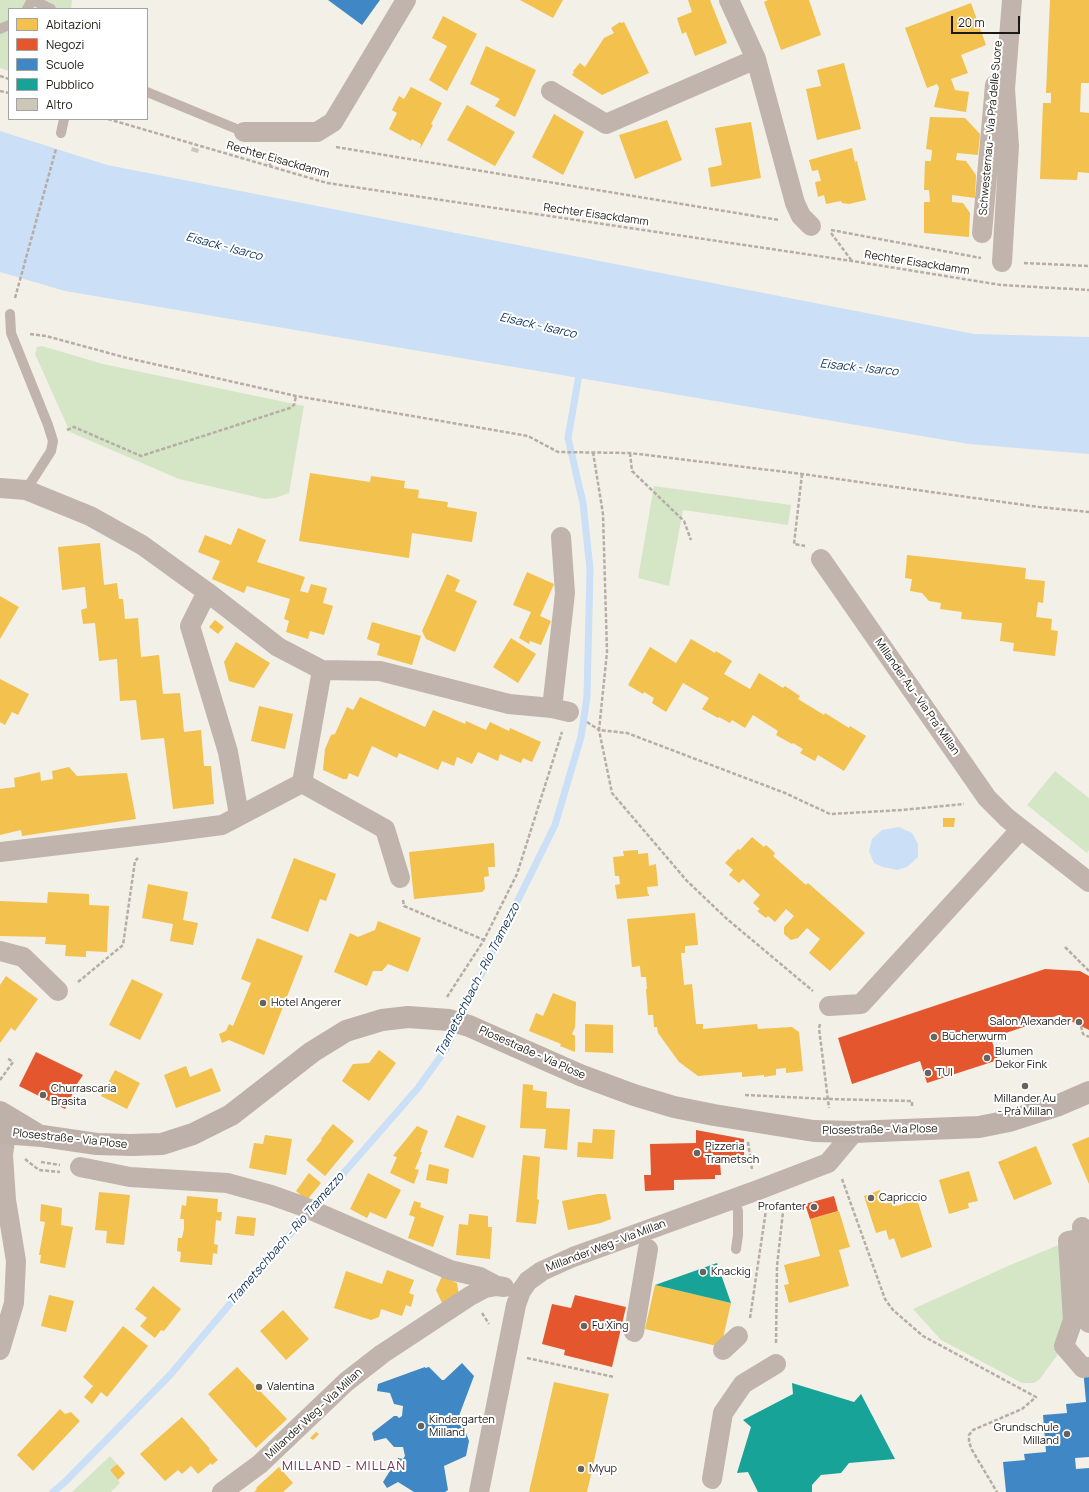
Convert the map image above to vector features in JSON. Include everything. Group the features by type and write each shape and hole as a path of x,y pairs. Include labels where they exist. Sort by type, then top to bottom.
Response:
{"street":[{"path":"244,132 317,132 333,122 406,0"},
{"path":"729,0 756,59 795,203 801,216 820,228"},
{"name":"Schwesternau - Via Prà delle Suore","path":"982,233 1002,0"},
{"path":"1002,262 1009,146 1005,89 1012,0"},
{"path":"551,91 606,124 756,59"},
{"path":"0,488 26,490 90,516 142,545 207,592 278,647 322,670 380,671 509,704 560,710 565,593 561,537"},
{"name":"Millander Au - Via Pra' Millan","path":"821,559 987,798 1007,818 1089,882"},
{"path":"207,592 190,626 228,752 239,815"},
{"path":"302,782 322,670"},
{"path":"0,852 162,834 222,825 302,782"},
{"path":"302,782 385,829 400,878"},
{"path":"829,1006 861,1004 1021,829"},
{"path":"0,951 23,957 58,991"},
{"name":"Plosestraße - Via Plose","path":"3,1133 42,1136 97,1144 162,1144 193,1134 231,1115 312,1052 346,1031 382,1020 408,1017 450,1021 634,1095 667,1105 714,1115 806,1130 854,1132 979,1127 1009,1121 1058,1105 1089,1092"},
{"path":"0,1112 42,1136"},
{"name":"Millander Weg - Via Millan","path":"222,1492 260,1464 346,1382 369,1364 470,1296 485,1288 497,1286 521,1291 528,1281 542,1271 573,1258 778,1183 828,1163 854,1132"},
{"path":"0,1350 14,1303 16,1261 6,1200 3,1133"},
{"path":"80,1167 130,1177 227,1183 271,1195 327,1216 450,1270 480,1277 497,1286"},
{"path":"1089,1323 1084,1234 1068,1241 1073,1320 1064,1346 1083,1368 1089,1367"},
{"path":"634,1332 648,1249"},
{"path":"479,1492 516,1305 521,1291"},
{"path":"723,1350 743,1329"},
{"path":"712,1479 723,1413 743,1384 776,1364"}],"lane":[{"path":"32,0 50,8"},
{"path":"148,92 244,132"},
{"path":"61,133 64,120"},
{"path":"10,314 11,333 53,441 51,451 26,490"},
{"path":"734,1199 738,1211 738,1235 736,1249"}],"path":[{"name":"Rechter Eisackdamm","path":"111,120 328,183 852,261 1001,285 1089,290"},
{"path":"10,314 61,133"},
{"path":"330,146 820,228 1002,262 1089,266"},
{"path":"820,228 852,261"},
{"path":"11,333 46,336 126,358 296,396 528,436 558,452 630,453 802,474 1039,507 1089,512"},
{"path":"62,431 74,427 141,456 290,408 294,405 296,396"},
{"path":"593,452 603,514 607,652 599,730 612,793 687,882 727,919 800,979 829,1006 819,1028 829,1111"},
{"path":"630,453 632,472 684,521 691,540"},
{"path":"450,1021 484,940 517,874 560,710"},
{"path":"594,727 599,730 627,733 785,793 830,814 902,810 968,804"},
{"path":"58,991 72,987 123,945 135,861"},
{"path":"400,878 404,906 484,940"},
{"path":"1066,947 1089,971"},
{"path":"1081,1026 1083,1034 1089,1037"},
{"path":"0,1080 13,1062 7,1058"},
{"path":"742,1095 828,1099 912,1100 915,1130"},
{"path":"841,1176 885,1299 893,1310 923,1336 1036,1397 1022,1409 973,1430 969,1434 969,1442 972,1450 997,1492"},
{"path":"776,1364 776,1266 784,1200 778,1183"},
{"path":"743,1329 766,1210 764,1206"},
{"path":"521,1357 614,1377"}],"green space":[{"path":"0,0 72,0 71,8 8,8 8,71 0,68"},
{"path":"42,346 103,364 304,406 289,493 275,498 265,499 179,479 70,432 35,354 37,347"},
{"path":"654,486 791,505 788,525 683,510 669,586 638,578"},
{"path":"1055,771 1089,798 1089,850 1087,853 1027,805"},
{"path":"1068,1241 1064,1346 1039,1380 1034,1383 1022,1383 941,1340 913,1309 1008,1266"},
{"path":"110,1456 117,1464 110,1470 120,1483 111,1492 72,1492"}],"water":[{"name":"Eisack - Isarco","path":"0,131 107,165 974,334 1089,337 1089,454 969,444 65,291 0,272"},
{"path":"899,827 912,833 918,844 918,857 907,867 897,870 883,867 874,863 869,851 872,839 882,830"}],"building: Abitazioni":[{"path":"520,0 563,0 553,18"},
{"path":"688,0 710,0 727,43 695,56 686,32 682,34 677,18 692,12"},
{"path":"768,0 809,0 821,35 781,50 764,2"},
{"path":"1050,0 1089,0 1089,83 1081,83 1080,112 1089,113 1089,173 1078,172 1077,180 1040,179 1043,103 1051,103 1051,93 1046,93"},
{"path":"971,3 986,45 961,55 968,73 951,79 955,90 969,92 966,112 934,107 939,88 937,84 927,88 905,28"},
{"path":"443,16 477,34 447,91 429,80 447,46 432,38"},
{"path":"620,22 624,22 649,73 602,95 572,75 574,72 573,71 580,63 585,67 604,38 614,33 611,28"},
{"path":"486,46 536,70 515,117 495,106 500,99 470,84"},
{"path":"844,63 861,129 817,140 806,89 821,86 817,70"},
{"path":"411,87 442,103 431,124 433,125 420,149 421,144 412,139 411,141 389,129 397,113 392,110 399,96 404,99"},
{"path":"467,105 515,132 495,166 447,140"},
{"path":"554,114 584,132 563,175 532,157"},
{"path":"930,117 965,118 980,134 978,155 957,153 956,160 966,161 976,175 975,198 952,195 952,202 963,203 970,213 969,237 924,233 924,202 930,202 929,190 924,190 925,161 931,161 932,150 926,149"},
{"path":"667,120 682,160 635,179 619,135"},
{"path":"751,122 761,178 711,187 708,168 722,165 715,128"},
{"path":"852,148 855,162 857,161 866,200 849,204 842,203 841,201 826,204 824,195 818,197 815,182 821,181 818,170 812,171 809,160"},
{"path":"310,473 370,482 371,476 405,481 404,488 419,490 418,498 448,502 447,507 477,512 472,542 412,533 409,558 299,541"},
{"path":"238,528 266,540 257,562 305,577 300,591 308,593 311,584 327,588 323,603 333,606 324,635 310,631 308,639 286,632 289,621 284,619 290,599 247,586 244,593 212,579 220,561 198,552 205,535 231,545"},
{"path":"100,543 104,585 117,583 119,599 123,599 125,619 138,618 141,657 159,655 163,694 180,693 184,732 201,730 204,766 211,766 214,804 173,809 164,738 141,740 136,700 120,701 117,659 99,661 95,623 83,624 81,610 87,608 85,587 62,590 58,547"},
{"path":"907,555 1026,568 1025,579 1045,581 1043,603 1038,602 1036,617 1052,619 1051,630 1058,631 1055,656 1013,651 1014,643 1000,641 1002,623 961,619 962,612 940,609 941,603 929,601 922,593 910,591 912,579 905,578"},
{"path":"527,572 554,584 540,616 551,621 541,645 530,641 529,644 519,638 531,612 513,605"},
{"path":"447,574 460,580 455,591 477,601 455,652 426,639 422,631"},
{"path":"0,596 19,607 0,639"},
{"path":"215,620 224,627 218,634 209,627"},
{"path":"372,622 421,636 412,665 377,655 380,644 367,639"},
{"path":"511,638 536,654 518,683 493,667"},
{"path":"691,639 715,653 716,651 732,661 724,674 750,689 759,673 783,688 785,686 800,696 798,699 824,715 825,713 849,728 850,726 866,736 844,771 818,755 815,761 800,753 803,749 776,735 778,731 753,715 745,728 732,720 730,723 719,717 718,718 702,709 709,698 683,683 666,712 652,703 654,698 644,692 643,694 628,685 650,647 676,663"},
{"path":"236,642 270,663 254,688 229,681 224,662"},
{"path":"0,679 29,694 18,715 12,712 5,725 0,722"},
{"path":"360,697 425,727 433,710 465,724 466,721 486,730 490,722 509,731 510,728 541,742 532,762 523,758 521,763 500,754 498,761 478,752 472,764 457,757 454,766 442,761 438,770 399,753 397,758 372,746 358,777 349,773 347,779 343,779 323,770 325,749 331,735 335,734 347,707 353,710"},
{"path":"259,706 293,714 285,749 251,741"},
{"path":"69,767 77,776 127,773 136,819 22,836 21,830 0,835 0,789 15,787 14,778 40,772 41,781 53,779 52,771"},
{"path":"943,818 955,818 954,827 943,827"},
{"path":"752,837 764,847 766,845 775,853 773,856 806,885 808,883 865,933 830,971 809,953 820,939 807,928 798,938 791,940 784,934 784,927 794,916 786,909 775,922 768,916 766,918 757,911 760,909 753,903 760,895 743,879 739,883 729,875 733,870 725,863"},
{"path":"494,843 495,867 488,867 489,876 484,877 485,889 482,892 414,899 409,852"},
{"path":"638,850 638,854 648,853 649,866 656,864 658,886 647,887 649,896 617,899 615,885 620,884 619,876 615,876 613,857 624,856 623,851"},
{"path":"294,858 336,874 326,901 320,899 308,932 271,918"},
{"path":"148,884 188,892 183,920 198,923 193,945 170,941 173,924 142,918"},
{"path":"48,892 89,894 89,905 109,906 107,952 86,951 86,957 65,956 66,945 45,944 46,937 0,936 0,901 47,903"},
{"path":"695,913 698,945 685,946 685,953 681,953 684,985 692,984 696,1024 703,1024 703,1029 757,1024 758,1029 792,1027 799,1032 803,1071 786,1073 786,1068 776,1069 776,1075 764,1077 764,1075 742,1077 742,1072 698,1076 679,1062 658,1033 657,1027 654,1027 653,1015 648,1015 646,977 641,977 640,966 632,967 627,919"},
{"path":"378,921 421,938 408,972 388,964 382,971 373,971 367,986 334,972 350,933 358,937 375,930"},
{"name":"Hotel Angerer","path":"257,938 303,956 264,1055 229,1040 222,1043 219,1034 226,1031 229,1024 233,1026 251,983 241,979"},
{"path":"6,976 38,999 15,1031 11,1028 0,1043 0,985"},
{"path":"132,979 163,994 140,1040 109,1025"},
{"path":"553,993 576,1002 575,1027 572,1034 575,1036 575,1052 560,1046 561,1044 529,1031 536,1013 543,1016"},
{"path":"585,1024 613,1025 613,1053 585,1052"},
{"path":"379,1050 396,1063 369,1101 342,1081 353,1064 369,1063"},
{"path":"186,1066 190,1077 212,1068 221,1091 176,1108 164,1075"},
{"path":"115,1070 140,1083 127,1109 101,1096"},
{"path":"523,1084 533,1085 533,1090 547,1092 546,1108 570,1109 567,1150 544,1148 546,1129 520,1128"},
{"path":"457,1115 486,1126 473,1158 444,1147"},
{"path":"333,1124 354,1141 325,1176 306,1160"},
{"path":"417,1126 428,1131 415,1169 419,1170 414,1184 390,1173 397,1157 393,1156"},
{"path":"593,1129 615,1130 613,1159 577,1157 578,1142 592,1143"},
{"path":"265,1135 292,1139 286,1175 249,1168 254,1143 263,1144"},
{"path":"1089,1137 1089,1184 1072,1144"},
{"path":"1036,1146 1052,1184 1014,1200 998,1162"},
{"path":"523,1155 540,1157 537,1199 539,1200 536,1224 516,1222"},
{"path":"429,1164 449,1169 447,1184 426,1180"},
{"path":"969,1171 978,1201 968,1203 969,1208 949,1214 939,1180"},
{"path":"309,1173 321,1183 307,1200 296,1191"},
{"path":"368,1173 401,1190 386,1219 370,1212 367,1218 350,1209"},
{"path":"880,1190 885,1204 895,1200 897,1206 917,1199 932,1247 901,1258 894,1238 889,1240 886,1230 876,1233 864,1196"},
{"path":"99,1192 130,1195 124,1245 106,1243 107,1231 95,1230"},
{"path":"598,1194 606,1194 611,1219 601,1223 568,1230 562,1201"},
{"path":"187,1196 218,1199 217,1212 222,1212 221,1221 216,1220 214,1244 218,1245 217,1254 213,1253 212,1265 180,1262 181,1252 177,1251 178,1238 182,1238 184,1219 180,1219 182,1205 186,1206"},
{"path":"414,1201 421,1203 420,1207 444,1216 433,1247 408,1238 415,1217 409,1215"},
{"path":"41,1204 62,1208 61,1225 73,1227 65,1268 40,1263 41,1255 39,1255 45,1222 40,1221"},
{"path":"839,1211 850,1247 839,1250 849,1286 789,1303 784,1285 789,1284 784,1265 820,1256 810,1219"},
{"path":"469,1214 488,1216 488,1227 492,1227 490,1259 456,1255 459,1224 468,1225"},
{"path":"237,1216 256,1218 254,1236 235,1234"},
{"path":"387,1270 414,1280 409,1293 414,1295 411,1307 406,1305 402,1316 381,1309 379,1317 371,1320 334,1308 346,1271 382,1284"},
{"path":"442,1276 457,1283 459,1295 443,1305 436,1290"},
{"path":"655,1285 731,1303 721,1347 645,1329"},
{"path":"153,1286 181,1309 164,1331 161,1330 155,1338 140,1326 147,1318 135,1309"},
{"path":"49,1295 74,1301 66,1332 41,1326"},
{"path":"283,1310 309,1339 286,1360 260,1331"},
{"path":"123,1326 148,1346 107,1397 101,1392 92,1404 84,1397 93,1386 83,1377"},
{"path":"237,1367 287,1419 256,1448 208,1394"},
{"path":"554,1382 609,1394 587,1492 529,1492"},
{"path":"60,1409 65,1414 71,1412 80,1421 33,1471 17,1455"},
{"path":"182,1417 218,1460 212,1465 211,1463 198,1474 191,1466 182,1474 178,1470 165,1481 140,1454"},
{"path":"316,1432 319,1434 313,1440 310,1438"},
{"path":"117,1464 125,1473 118,1480 110,1470"},
{"path":"279,1467 293,1483 283,1492 254,1492 257,1489 256,1488"}],"building: Negozi":[{"path":"1045,969 1080,971 1089,976 1089,1030 1059,1015 991,1038 998,1060 927,1083 920,1061 852,1084 838,1038"},
{"path":"36,1052 83,1075 77,1084 80,1086 76,1094 73,1093 65,1109 19,1086"},
{"name":"Pizzeria Trametsch","path":"696,1130 744,1139 744,1162 720,1162 721,1175 715,1175 715,1179 674,1180 674,1190 645,1191 644,1175 651,1175 650,1144 696,1143"},
{"path":"834,1196 838,1211 810,1219 805,1204"},
{"name":"Fu Xing","path":"575,1295 626,1307 612,1367 564,1355 565,1350 542,1344 552,1304 571,1308"}],"building: Scuole":[{"path":"328,0 380,0 362,25"},
{"name":"Kindergarten Milland","path":"462,1363 474,1376 457,1421 465,1430 469,1441 466,1456 444,1466 448,1490 445,1492 414,1492 398,1482 387,1488 383,1482 398,1458 403,1459 405,1456 403,1447 394,1447 386,1438 374,1441 372,1433 394,1416 399,1418 402,1416 403,1406 394,1404 390,1393 377,1391 378,1384 425,1367 429,1367 442,1380 444,1380"},
{"name":"Grundschule Milland","path":"1089,1367 1089,1457 1075,1458 1076,1469 1089,1468 1089,1492 1006,1492 1003,1462 1025,1460 1024,1454 1046,1452 1043,1415 1067,1413 1066,1404 1086,1402 1083,1368"}],"building: Pubblico":[{"path":"717,1263 731,1303 655,1285"},
{"path":"792,1383 854,1402 861,1394 895,1459 849,1463 841,1473 821,1475 812,1485 812,1492 758,1492 748,1472 737,1473 751,1427 743,1420 793,1394"}],"building: Altro":[{"path":"192,147 199,149 198,153 191,151"}],"waterway":[{"name":"Trametschbach - Rio Tramezzo","path":"53,1492 65,1482 170,1375 251,1279 418,1088 446,1049 555,825 581,737 587,697 590,569 583,503 568,438 580,369"}],"place":[{"name":"Hotel Angerer","path":"263,1003"},
{"name":"Salon Alexander","path":"1079,1022"},
{"name":"Bücherwurm","path":"934,1037"},
{"name":"Blumen Dekor Fink","path":"987,1058"},
{"name":"TUI","path":"928,1073"},
{"name":"Millander Au - Prà Millan","path":"1025,1086"},
{"name":"Churrascaria Brasita","path":"43,1095"},
{"name":"Pizzeria Trametsch","path":"697,1153"},
{"name":"Capriccio","path":"871,1198"},
{"name":"Profanter","path":"814,1207"},
{"name":"Knackig","path":"703,1272"},
{"name":"Fu Xing","path":"584,1326"},
{"name":"Valentina","path":"259,1387"},
{"name":"Kindergarten Milland","path":"421,1426"},
{"name":"Grundschule Milland","path":"1067,1434"},
{"name":"Myup","path":"581,1469"}],"district":[{"name":"MILLAND - MILLAN","path":"344,1466"}]}
